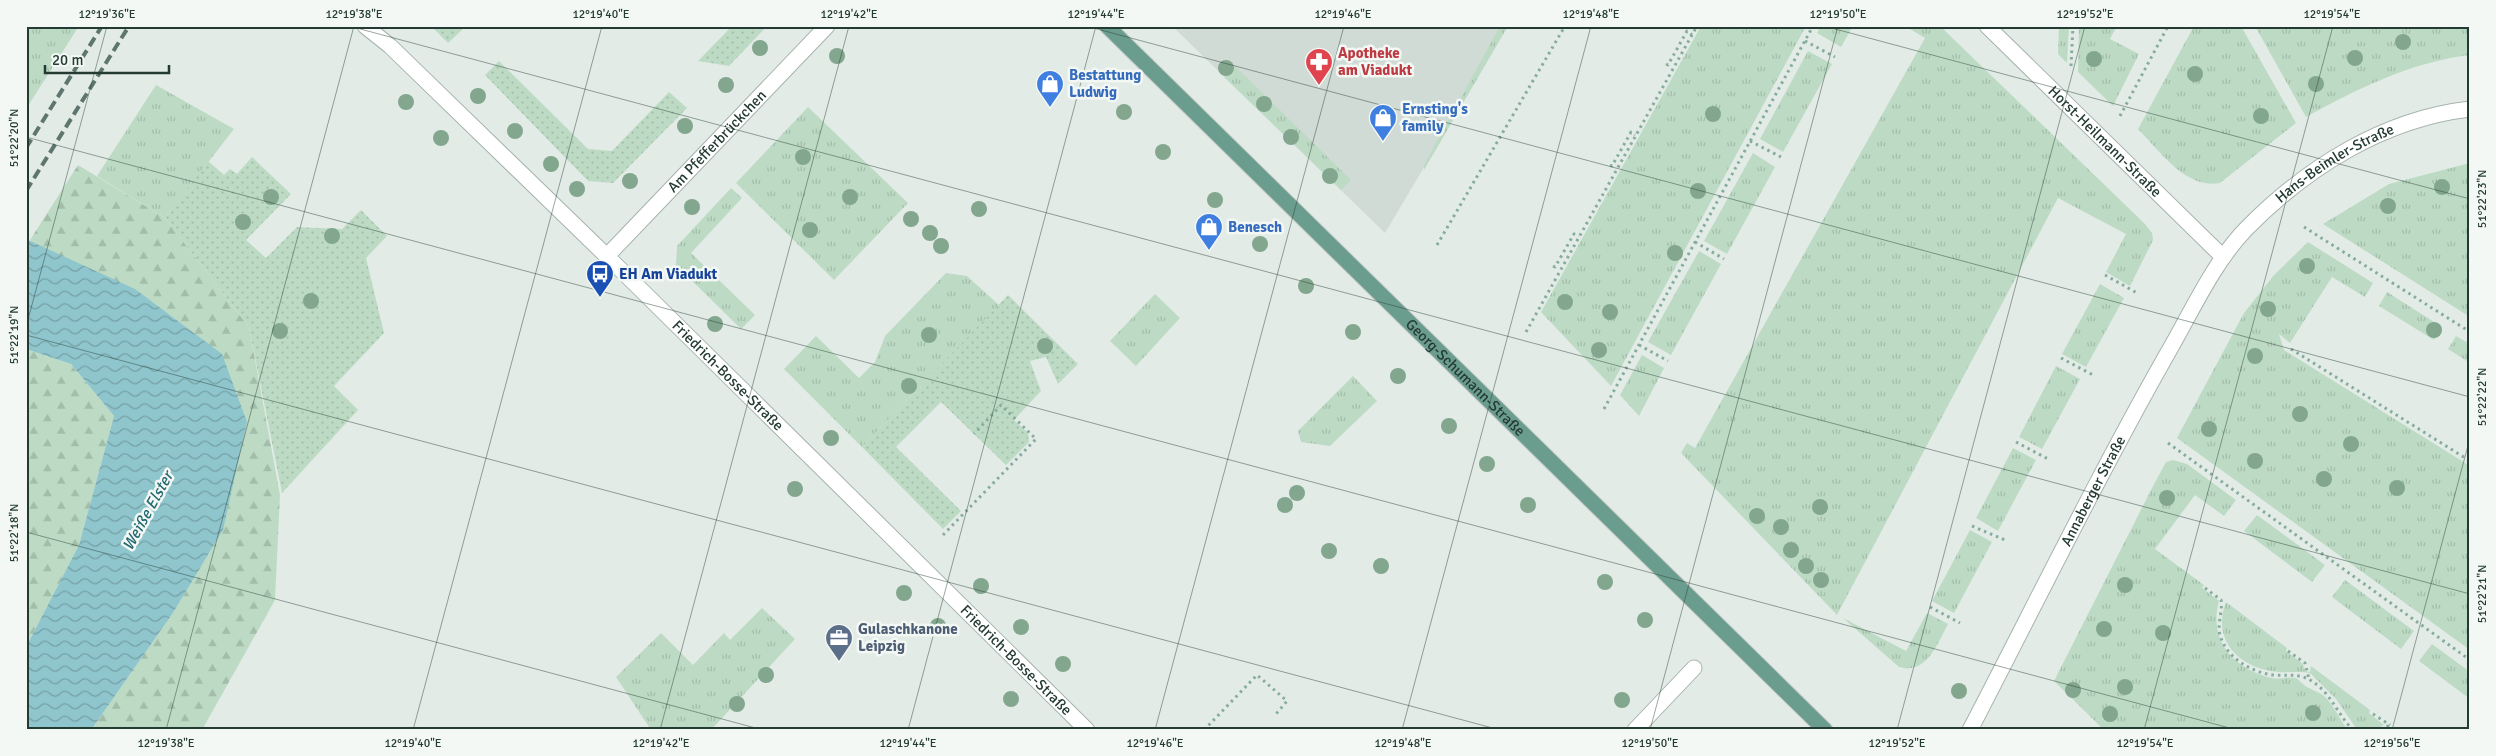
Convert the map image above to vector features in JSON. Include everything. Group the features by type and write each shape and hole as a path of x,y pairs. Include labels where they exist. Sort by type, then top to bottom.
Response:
{"main road":[{"name":"Georg-Schumann-Straße","path":"1107,26 1825,730"}],"street":[{"name":"Friedrich-Bosse-Straße","path":"365,26 390,46 607,256 1087,730"},
{"name":"Am Pfefferbrückchen","path":"607,256 827,26"},
{"name":"Horst-Heilmann-Straße","path":"1987,26 2223,257"},
{"name":"Hans-Beimler-Straße","path":"2223,257 2246,229 2318,167 2368,138 2444,112 2470,109"},
{"name":"Annaberger Straße","path":"1970,730 2133,415 2223,257"},
{"path":"1636,730 1694,668"}],"path":[{"path":"1437,244 1564,26"},
{"path":"1526,332 1697,26"},
{"path":"1604,409 1814,26"},
{"path":"2071,70 2073,26"},
{"path":"2118,121 2168,26"},
{"path":"1666,64 1668,65 1687,31 1692,35"},
{"path":"1806,41 1835,58"},
{"path":"1610,165 1612,166 1631,132 1636,136"},
{"path":"1750,141 1781,157"},
{"path":"2304,227 2470,332"},
{"path":"1553,266 1555,267 1574,234 1579,236"},
{"path":"1695,242 1724,259"},
{"path":"2105,275 2137,293"},
{"path":"1639,345 1668,360"},
{"path":"2291,349 2470,461"},
{"path":"2061,358 2092,375"},
{"path":"943,535 1036,439 1001,405 974,434"},
{"path":"2016,442 2048,459"},
{"path":"2168,442 2470,660"},
{"path":"1972,526 2005,540"},
{"path":"2205,588 2220,600 2218,613 2220,634 2224,645 2235,658 2261,672 2294,675 2309,679 2329,696 2353,730"},
{"path":"1930,607 1960,623"},
{"path":"2288,651 2305,663 2309,679"},
{"path":"1204,730 1257,675 1287,701 1276,714"},
{"path":"2373,714 2390,728"},
{"path":"2381,730 2390,728"}],"shaded area":[{"path":"1172,26 1508,26 1385,233"}],"green space":[{"path":"26,26 79,26 26,109"},
{"path":"431,26 462,26 464,28 448,43"},
{"path":"732,26 767,26 729,66 698,61"},
{"path":"1500,26 1508,26 1424,170 1424,165"},
{"path":"1701,26 1806,26 1611,386 1541,312"},
{"path":"1821,26 1853,26 1841,47 1817,33"},
{"path":"1905,26 1940,26 2145,224 2152,233 2153,240 2130,286 2106,272 2126,234 2058,198 1837,615 1681,453 1687,443 1695,448 1925,38"},
{"path":"2059,26 2069,26 2067,63 2058,54"},
{"path":"2079,26 2117,26 2110,39 2139,54 2113,106 2078,72"},
{"path":"2194,26 2241,26 2296,123 2220,183 2207,183 2185,175 2174,167 2138,129"},
{"path":"2255,26 2470,26 2470,55 2406,70 2345,96 2306,117"},
{"path":"1808,51 1832,64 1783,152 1760,139"},
{"path":"499,61 588,149 612,151 669,92 687,108 613,183 588,181 485,75"},
{"path":"1235,66 1351,180 1341,190 1224,77"},
{"path":"156,85 234,129 165,218 97,176"},
{"path":"808,107 908,203 834,280 736,183"},
{"path":"1753,153 1775,167 1727,254 1704,241"},
{"path":"252,157 291,194 246,240 266,258 297,227 342,229 361,210 387,236 366,258 384,333 334,386 358,410 282,493 249,327 165,218 208,161 224,175 230,169 237,174"},
{"path":"2470,163 2470,317 2323,224 2389,184"},
{"path":"78,165 165,218 249,327 280,495 275,600 202,730 91,730 173,613 223,530 30,240"},
{"path":"731,188 742,198 691,253 755,315 741,329 676,265 677,246"},
{"path":"2308,242 2373,283 2365,297 2332,277 2290,343 2279,334 2284,350 2470,466 2470,650 2177,438 2244,313 2274,275"},
{"path":"1699,251 1721,264 1671,355 1648,342"},
{"path":"946,273 967,276 999,305 862,447 784,369 816,336 859,378 875,362 885,336"},
{"path":"2100,284 2124,298 2086,367 2062,354"},
{"path":"2387,292 2442,327 2434,340 2379,306"},
{"path":"1155,294 1180,318 1136,366 1110,341"},
{"path":"1008,295 1078,364 1058,384 1046,357 1030,361 1041,391 1014,420 1028,433 1029,442 1006,465 941,402 896,447 961,511 943,529 862,447"},
{"path":"2456,336 2470,344 2470,363 2448,349"},
{"path":"26,349 71,364 114,416 79,545 26,647"},
{"path":"1642,355 1664,368 1639,416 1620,395"},
{"path":"2056,366 2080,379 2042,449 2019,437"},
{"path":"1353,376 1377,401 1330,446 1301,442 1298,431"},
{"path":"2013,448 2036,460 1998,531 1976,518"},
{"path":"2173,460 2187,464 2236,500 2224,516 2195,495 2155,549 2204,585 2202,588 2219,601 2217,629 2227,651 2236,660 2258,674 2278,679 2289,677 2296,679 2320,693 2331,704 2348,730 2104,730 2054,681 2166,462"},
{"path":"2257,515 2325,565 2312,582 2244,531"},
{"path":"1970,530 1992,542 1954,613 1932,601"},
{"path":"2345,580 2414,631 2401,649 2332,597"},
{"path":"2226,602 2287,648 2286,651 2303,664 2305,671 2310,672 2311,666 2370,710 2369,713 2384,725 2376,729 2356,728 2336,699 2310,673 2265,670 2241,659 2232,651 2222,629 2222,616"},
{"path":"762,608 795,639 711,730 651,730 616,677 661,633 693,665 724,633 730,640"},
{"path":"1927,613 1948,624 1930,656 1917,666 1909,668 1899,667 1843,618 1906,651"},
{"path":"2432,644 2470,672 2470,699 2419,661"}],"water":[{"name":"Weiße Elster","path":"26,239 135,289 222,354 247,422 223,530 173,613 91,730 26,730 26,647 79,545 114,416 71,364 26,349"}],"railway":[{"path":"26,148 102,26"},
{"path":"26,191 129,26"}],"place":[{"name":"Apotheke am Viadukt","path":"1319,86"},
{"name":"Bestattung Ludwig","path":"1050,108"},
{"name":"Ernsting's family","path":"1383,142"},
{"name":"Benesch","path":"1209,251"},
{"name":"EH Am Viadukt","path":"600,298"},
{"name":"Gulaschkanone Leipzig","path":"839,662"}]}
